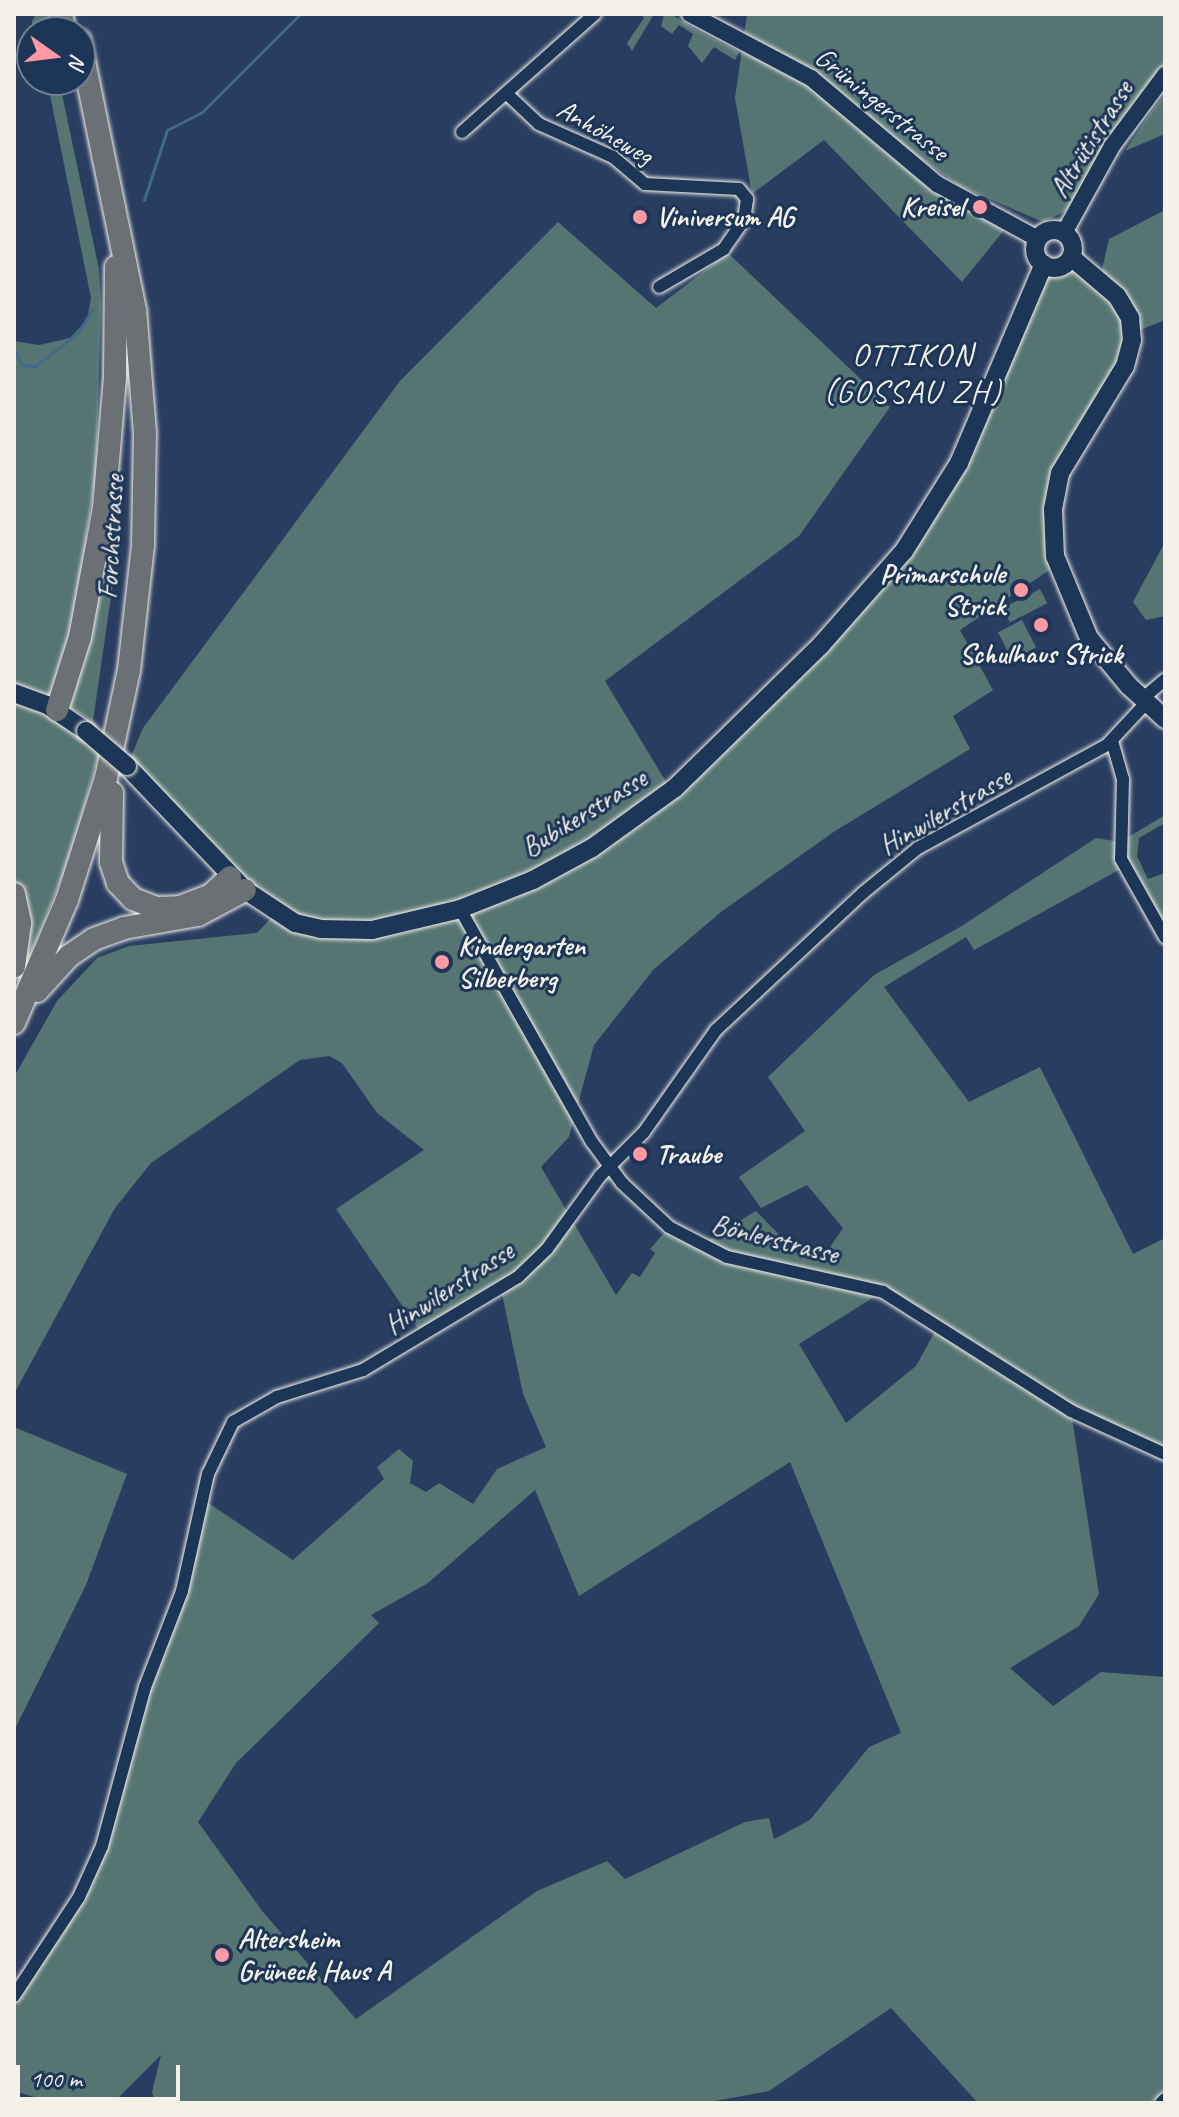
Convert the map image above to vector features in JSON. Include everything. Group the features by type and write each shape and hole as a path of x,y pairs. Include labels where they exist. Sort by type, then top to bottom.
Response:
{"highway":[{"name":"Forchstrasse","path":"15,1011 76,839 102,744 121,639 131,545 133,442 116,267 80,96"},
{"name":"Forchstrasse","path":"15,1011 78,869 117,731 140,579 143,401 126,251 92,96"},
{"path":"57,710 83,623 104,508 115,378 116,267"},
{"path":"117,731 109,841 112,868 122,888 143,904 171,909 238,884"},
{"path":"15,1011 60,965 87,943 124,928 198,915 238,884"},
{"path":"14,894 20,923 14,967"}],"main road":[{"path":"1050,231 1064,233 1073,246 1071,257 1055,268 1044,264 1036,254 1038,239 1050,231"},
{"path":"1071,257 1117,296 1130,318 1132,340 1125,366 1060,473 1053,509 1054,546 1085,631 1144,701 1165,719"},
{"name":"Bubikerstrasse","path":"14,693 57,710 86,731 127,766 238,884 295,923 320,929 372,930 460,909 533,880 640,815 760,707 863,600 904,551 959,463 1044,264"}],"street":[{"path":"462,132 595,14"},
{"name":"Grüningerstrasse","path":"690,14 811,78 937,184 1038,239"},
{"name":"Altrütistrasse","path":"1064,233 1119,135 1165,75"},
{"name":"Anhöheweg","path":"506,93 539,124 613,157 645,184 739,189 747,199 744,220 724,249 659,287"},
{"name":"Hinwilerstrasse","path":"14,1996 79,1897 102,1846 145,1687 182,1591 200,1502 224,1435 253,1408 363,1370 501,1289 547,1249 609,1167 649,1126 716,1030 893,866 1112,741 1165,680"},
{"path":"1112,741 1123,779 1121,859 1165,937"},
{"name":"Bönlerstrasse","path":"460,909 609,1167 664,1223 698,1246 883,1292 1071,1411 1165,1454"}],"green space":[{"path":"641,14 654,14 632,51 627,43 644,18"},
{"path":"671,14 739,52 735,60 714,47 702,63 688,46 693,34 679,25 672,34 661,26 664,15"},
{"path":"747,14 1165,14 1165,75 1066,211 1043,222 960,186 871,125 911,163 1009,224 962,282 824,140 752,194 735,98"},
{"path":"1165,94 1165,134 1125,151 1149,115"},
{"path":"50,96 62,96 99,269 101,305 96,476 86,535 98,546 57,709 102,744 69,860 14,995 14,341 39,345 70,338 87,320 91,298"},
{"path":"1165,210 1165,320 1132,333 1065,462 1057,565 960,630 993,690 953,716 970,749 835,831 721,912 654,969 594,1045 569,1137 541,1167 616,1295 632,1273 640,1277 655,1253 650,1249 669,1227 698,1246 756,1211 796,1252 808,1259 835,1263 830,1247 843,1228 807,1185 761,1208 739,1177 805,1131 768,1077 874,975 960,927 1096,838 1120,842 1165,815 1165,823 1139,838 1137,856 1148,879 1165,873 1165,937 1124,867 974,950 966,937 884,987 969,1102 1040,1067 1133,1254 1165,1238 1165,1454 1071,1411 1099,1594 1079,1626 1010,1668 1053,1706 1101,1672 1165,1677 1165,2103 978,2103 891,2008 769,2091 704,2103 155,2103 152,2092 161,2055 113,2103 55,2103 14,2091 14,1996 95,1864 138,1716 174,1617 201,1498 293,1560 384,1479 377,1467 399,1449 413,1461 410,1483 426,1492 439,1483 473,1504 497,1469 546,1447 523,1394 501,1289 423,1336 336,1209 424,1150 377,1113 342,1063 329,1056 300,1060 151,1163 115,1208 14,1394 14,1077 57,1001 97,958 129,946 257,933 275,914 127,766 143,728 400,381 558,222 656,308 728,253 890,407 799,536 605,681 668,785 760,707 936,505 1048,267 1067,262 1100,278 1109,239","holes":["882,1292 938,1326 916,1366 846,1423 799,1344","790,1462 901,1733 869,1747 810,1820 774,1839 769,1818 745,1822 625,1879 607,1861 537,1891 356,2019 263,1912 198,1822 236,1763 379,1623 371,1615 428,1583 535,1490 579,1596"]},
{"path":"116,446 116,562 93,721 69,707"},
{"path":"1165,542 1165,616 1146,620 1133,602"},
{"path":"1040,589 1047,603 1010,622 1003,608"},
{"path":"1022,620 1036,648 1012,660 998,632"},
{"path":"14,1427 127,1474 86,1585 14,1731"}],"waterway":[{"path":"144,200 167,130 201,113 300,14"},
{"path":"14,349 22,365 35,366 78,333 92,310"}],"place":[{"name":"Kreisel","path":"980,207"},
{"name":"Viniversum AG","path":"640,217"},
{"name":"Primarschule Strick","path":"1021,590"},
{"name":"Schulhaus Strick","path":"1041,625"},
{"name":"Kindergarten Silberberg","path":"442,962"},
{"name":"Traube","path":"640,1154"},
{"name":"Altersheim Grüneck Haus A","path":"222,1955"}],"district":[{"name":"OTTIKON (GOSSAU ZH)","path":"913,374"}]}
